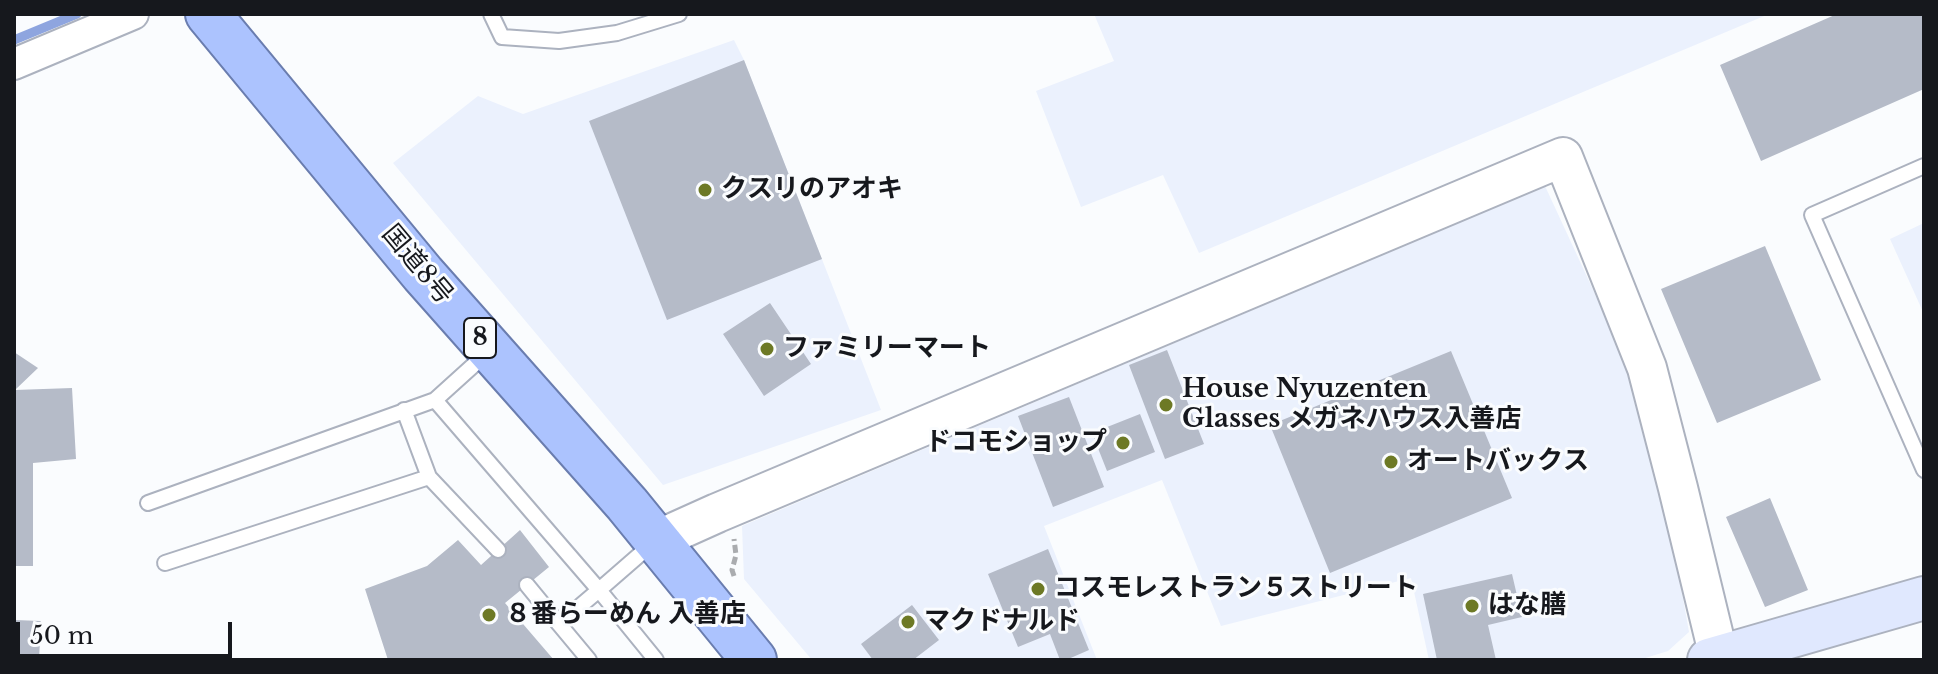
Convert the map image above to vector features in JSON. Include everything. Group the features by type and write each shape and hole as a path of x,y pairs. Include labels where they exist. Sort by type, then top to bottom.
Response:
{"highway":[{"name":"国道8号","path":"208,14 423,274 657,540 754,660"}],"main road":[{"path":"1734,656 1924,598"}],"street":[{"path":"14,64 133,14"},
{"path":"657,540 1563,157 1647,368 1678,488 1734,656"}],"lane":[{"path":"491,14 502,37 559,41 617,33 679,14"},
{"path":"1924,166 1812,215 1924,470"},
{"path":"148,503 435,400 491,350"},
{"path":"435,400 656,660"},
{"path":"404,410 429,477 498,550"},
{"path":"165,563 429,477"},
{"path":"559,624 657,540"},
{"path":"527,585 589,660"}],"shaded area":[{"path":"1094,14 1769,14 1199,253 1163,175 1081,207 1036,91 1114,61"},
{"path":"734,40 881,410 663,485 393,163 478,96 523,114"},
{"path":"1545,186 1627,363 1678,570 1689,632 1668,651 1639,660 1429,660 1411,578 1221,626 1162,480 1044,526 1097,660 812,660 744,579 742,526"},
{"path":"1924,223 1924,314 1890,239"}],"building":[{"path":"1837,14 1924,14 1924,89 1761,161 1720,65"},
{"name":"クスリのアオキ","path":"744,60 822,259 667,320 589,121"},
{"path":"1765,246 1821,380 1717,423 1661,289"},
{"name":"ファミリーマート","path":"770,303 811,364 764,396 723,334"},
{"name":"House Nyuzenten Glasses メガネハウス入善店","path":"1167,350 1204,444 1165,459 1129,365"},
{"name":"オートバックス","path":"1451,351 1512,498 1330,573 1270,425"},
{"path":"14,352 38,368 15,390 72,388 76,459 33,463 33,566 14,566"},
{"path":"1069,397 1104,487 1053,507 1018,416"},
{"name":"ドコモショップ","path":"1140,414 1155,452 1107,471 1092,433"},
{"path":"1770,498 1808,590 1765,607 1726,517"},
{"path":"520,530 549,567 505,603 554,660 388,660 365,589 427,566 458,540 481,565"},
{"path":"1048,549 1089,650 1066,660 1060,660 1050,634 1018,647 988,574"},
{"name":"はな膳","path":"1512,574 1522,617 1488,625 1496,660 1437,660 1423,594"},
{"name":"マクドナルド","path":"912,605 939,640 913,660 873,660 861,644"},
{"path":"15,620 41,621 39,660 14,660"}],"waterway":[{"path":"14,40 77,14"}],"place":[{"name":"クスリのアオキ","path":"705,190"},
{"name":"ファミリーマート","path":"767,349"},
{"name":"House Nyuzenten Glasses メガネハウス入善店","path":"1166,405"},
{"name":"ドコモショップ","path":"1123,443"},
{"name":"オートバックス","path":"1391,462"},
{"name":"コスモレストラン５ストリート","path":"1038,589"},
{"name":"はな膳","path":"1472,606"},
{"name":"８番らーめん 入善店","path":"489,615"},
{"name":"マクドナルド","path":"908,622"}]}
